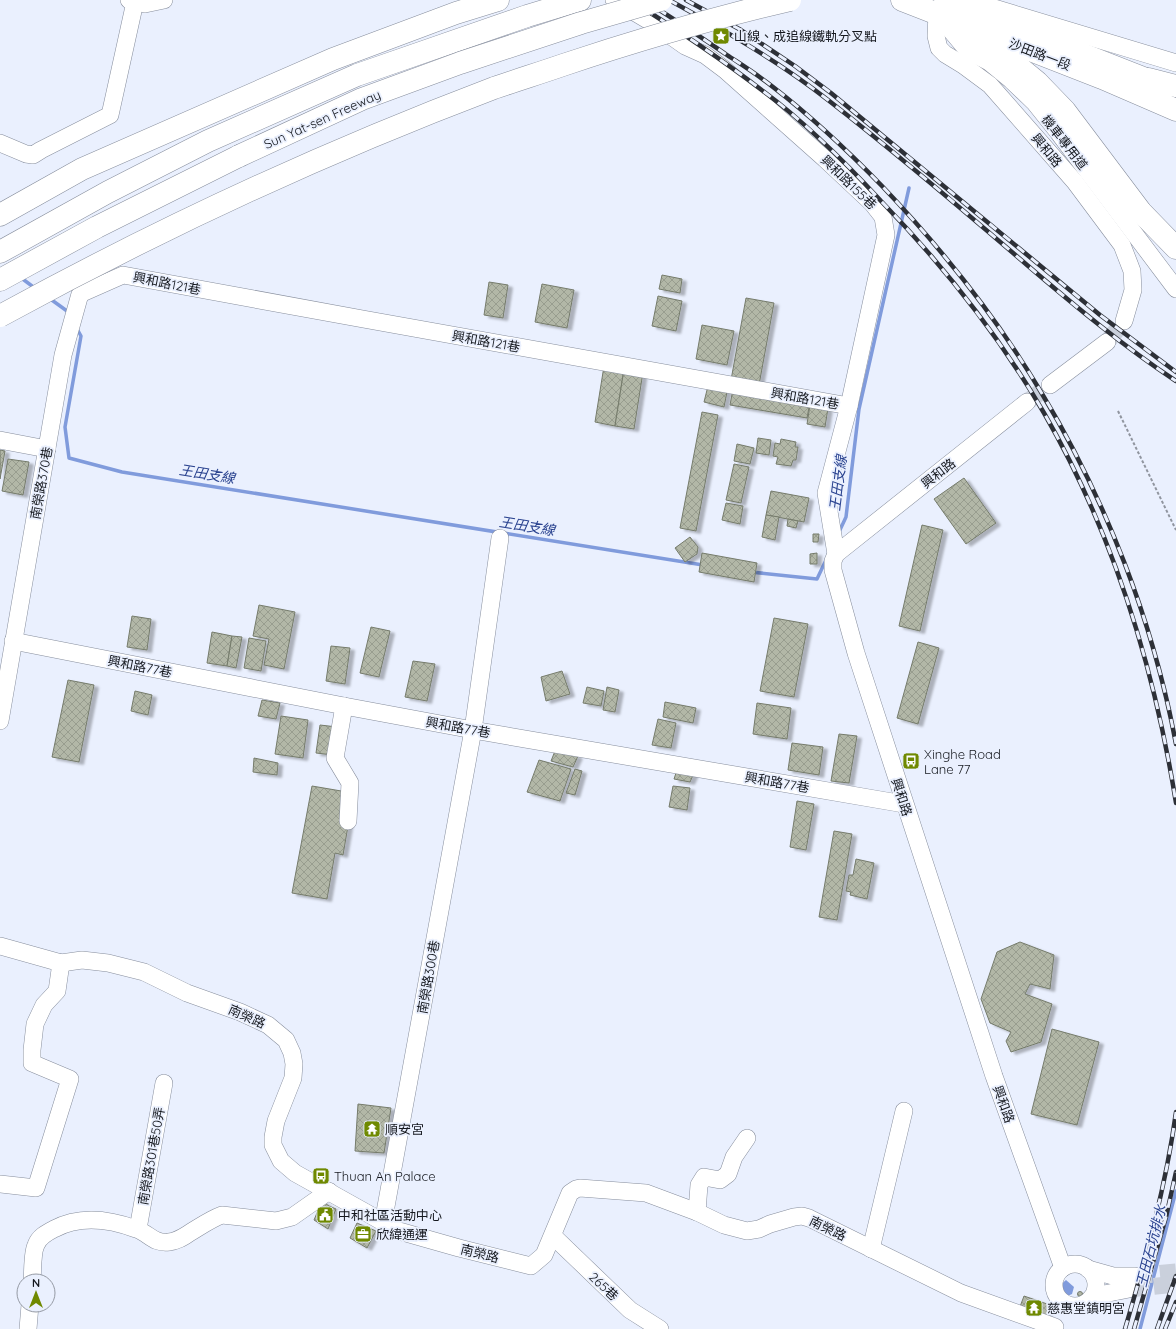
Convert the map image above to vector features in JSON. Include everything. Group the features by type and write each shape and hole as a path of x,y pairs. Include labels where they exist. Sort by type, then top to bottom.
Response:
{"main road":[{"path":"0,215 82,169 333,59 456,13 498,0"},
{"name":"Sun Yat-sen Freeway","path":"0,252 108,192 208,141 357,75 527,16 580,0"},
{"name":"Sun Yat-sen Freeway","path":"0,280 97,227 239,156 362,100 460,64 581,23 661,0"},
{"path":"0,316 178,225 304,166 403,124 496,87 606,50 729,14 790,0"},
{"name":"沙田路一段","path":"902,0 940,7 1176,110"},
{"name":"沙田路一段","path":"956,0 1003,23 1148,79 1176,92"},
{"path":"940,7 1037,82 1065,111 1141,212 1176,248"},
{"path":"1148,79 1176,86"}],"street":[{"path":"0,143 26,154 33,155 110,115 132,1 145,4 164,0"},
{"name":"興和路155巷","path":"614,0 651,22 685,46 705,55 726,70 872,203 883,217 886,235 849,406 826,493 836,554"},
{"path":"964,0 1176,63"},
{"name":"機車專用道","path":"940,7 968,51 989,62 1034,102 1176,289"},
{"name":"興和路","path":"940,7 936,36 939,48 945,54 990,85 1075,182 1122,245 1132,271 1133,290 1124,321"},
{"name":"興和路121巷","path":"123,275 363,320 849,406"},
{"name":"南榮路370巷","path":"0,721 3,682 13,641 64,355 80,294 123,275"},
{"path":"1050,385 1107,342"},
{"name":"興和路","path":"1027,402 836,554 833,561 833,570 856,653 904,804 994,1076 1063,1268"},
{"path":"0,440 47,449"},
{"name":"南榮路300巷","path":"383,1223 473,730 500,538"},
{"name":"興和路77巷","path":"13,641 473,730 904,804"},
{"path":"344,706 335,758 350,783 348,821"},
{"name":"南榮路","path":"0,946 61,963 82,960 108,962 144,972 187,993 240,1012 268,1025 286,1040 292,1053 294,1064 293,1078 276,1121 273,1137 273,1145 281,1161 295,1173 329,1191 398,1232 531,1266 544,1255 570,1193 576,1189 580,1188 646,1193 697,1212 724,1225 747,1231 759,1229 770,1224 802,1216 809,1218 961,1293 1055,1328"},
{"path":"0,1184 36,1188 70,1079 32,1062 35,1024 44,1005 57,991 61,963"},
{"name":"南榮路301巷50弄","path":"138,1229 164,1083"},
{"path":"871,1249 904,1111"},
{"path":"697,1212 699,1185 704,1177 720,1180 728,1174 734,1157 747,1138"},
{"path":"33,1273 35,1246 40,1238 58,1227 81,1220 108,1221 138,1229 158,1242 169,1242 179,1240 222,1215 276,1221 292,1217 329,1191"},
{"name":"265巷","path":"553,1236 630,1310 660,1329"},
{"path":"1088,1268 1095,1279 1095,1292 1091,1298 1080,1305 1067,1304 1062,1301 1055,1290 1056,1278 1063,1268 1069,1265 1082,1265 1132,1282 1109,1293 1091,1298"},
{"path":"1055,1328 1067,1304"},
{"path":"28,1329 29,1313"}],"path":[{"path":"1118,411 1176,530"}],"water":[{"path":"1066,1280 1074,1287 1072,1294 1063,1298 1060,1288"}],"building":[{"path":"662,275 682,279 680,293 659,289"},
{"path":"489,282 508,285 503,318 484,315"},
{"path":"542,284 574,290 567,328 535,322"},
{"path":"658,296 682,301 676,331 652,326"},
{"path":"746,298 774,303 759,385 731,380"},
{"path":"702,325 734,331 727,365 696,359"},
{"path":"604,366 624,369 615,426 595,422"},
{"path":"624,369 643,372 634,429 615,426"},
{"path":"709,382 728,387 724,407 704,402"},
{"path":"733,389 810,402 807,418 730,405"},
{"path":"810,405 828,408 825,427 807,424"},
{"path":"702,412 718,415 696,531 680,528"},
{"path":"758,438 771,440 769,455 756,453"},
{"path":"781,439 796,442 795,447 798,447 796,460 793,460 791,466 776,464 778,457 773,456 775,443 780,444"},
{"path":"737,444 754,448 750,464 734,461"},
{"path":"0,450 5,451 0,479"},
{"path":"8,459 29,462 23,495 2,491"},
{"path":"734,464 749,467 741,503 726,500"},
{"path":"964,478 996,523 966,544 934,499"},
{"path":"771,491 809,498 804,522 766,515"},
{"path":"726,503 743,506 740,524 722,520"},
{"path":"766,515 779,517 775,540 762,537"},
{"path":"788,519 798,521 796,528 787,526"},
{"path":"922,525 943,530 920,631 899,626"},
{"path":"813,534 819,534 818,542 813,542"},
{"path":"690,537 698,547 697,554 685,562 675,548"},
{"path":"702,553 757,563 754,582 699,572"},
{"path":"817,553 817,564 810,564 810,554"},
{"path":"259,605 295,612 284,669 264,665 269,639 253,636"},
{"path":"132,616 151,619 147,650 127,647"},
{"path":"774,618 808,624 794,697 760,691"},
{"path":"371,627 390,631 379,677 360,673"},
{"path":"212,632 232,636 227,666 207,663"},
{"path":"232,636 242,637 236,668 227,666"},
{"path":"249,638 266,641 261,671 244,668"},
{"path":"918,642 939,648 918,724 897,718"},
{"path":"331,646 350,648 345,684 326,681"},
{"path":"413,661 435,664 427,701 405,697"},
{"path":"562,671 570,694 546,701 541,677"},
{"path":"68,680 94,685 79,762 52,757"},
{"path":"587,687 604,691 601,706 583,703"},
{"path":"607,687 619,690 615,712 603,710"},
{"path":"135,691 152,695 148,715 131,711"},
{"path":"262,700 280,703 276,719 258,716"},
{"path":"665,702 696,708 693,723 663,717"},
{"path":"757,703 791,708 787,739 753,734"},
{"path":"281,716 308,720 303,758 275,754"},
{"path":"658,719 676,723 671,748 652,745"},
{"path":"320,725 337,727 333,755 316,753"},
{"path":"839,734 857,736 849,783 831,781"},
{"path":"792,743 823,747 819,775 788,770"},
{"path":"555,751 578,756 573,767 551,761"},
{"path":"254,758 278,763 277,775 253,772"},
{"path":"539,760 571,769 560,801 527,792"},
{"path":"575,769 582,771 575,795 566,793"},
{"path":"677,770 694,773 690,782 674,779"},
{"path":"312,786 347,792 348,826 343,855 335,853 327,899 292,893"},
{"path":"673,786 690,788 687,810 669,807"},
{"path":"797,801 814,804 806,850 790,847"},
{"path":"834,831 852,834 837,920 819,917"},
{"path":"856,859 874,863 867,899 850,895 851,892 846,891 849,875 853,875"},
{"path":"1020,942 1054,955 1050,989 1030,984 1025,994 1052,1004 1041,1042 1011,1052 1006,1041 1011,1032 990,1023 981,999 997,952"},
{"path":"1052,1029 1099,1042 1077,1125 1031,1114"},
{"name":"順安宮","path":"358,1104 391,1108 384,1153 355,1151"},
{"name":"中和社區活動中心","path":"322,1201 336,1209 328,1229 314,1220"},
{"name":"欣緯通運","path":"357,1223 376,1231 367,1248 350,1238"},
{"path":"1078,1292 1082,1292 1082,1296 1078,1296"},
{"name":"慈惠堂鎮明宮","path":"1024,1296 1050,1305 1045,1321 1018,1312"}],"waterway":[{"name":"王田支線","path":"839,532 846,517 859,409 909,188"},
{"name":"王田支線","path":"20,277 36,289"},
{"name":"王田支線","path":"49,298 67,311 69,315"},
{"name":"王田支線","path":"76,327 81,336 65,427 69,458 122,472 703,565"},
{"name":"王田支線","path":"751,572 817,579 826,560"},
{"name":"王田石坑排水","path":"1140,1329 1176,1191"}],"tunnel":[{"path":"1107,342 1124,321"},
{"path":"1027,402 1050,385"},
{"path":"1135,1276 1176,1272"},
{"path":"1129,1289 1176,1284"}],"railway":[{"path":"630,0 664,21 747,79 795,116 825,143 926,250 969,302 1009,357 1044,413 1069,459 1091,505 1110,553 1128,602 1143,651 1156,701 1176,803"},
{"path":"643,0 762,78 802,110 829,135 882,186 926,234 967,284 1006,337 1065,433 1106,518 1124,562 1154,652 1176,744"},
{"path":"669,0 750,47 790,72 809,86 904,161 1118,340 1176,381"},
{"path":"686,0 741,30 795,66 831,93 1100,315 1176,372"},
{"path":"1125,1329 1148,1248 1161,1194 1176,1112"},
{"path":"1134,1329 1166,1217 1176,1172"},
{"path":"1157,1329 1176,1276"},
{"path":"1165,1329 1176,1302"}],"place":[{"name":"山線、成追線鐵軌分叉點","path":"721,36"},
{"name":"Xinghe Road Lane 77","path":"911,761"},
{"name":"順安宮","path":"372,1129"},
{"name":"Thuan An Palace","path":"321,1176"},
{"name":"中和社區活動中心","path":"325,1215"},
{"name":"欣緯通運","path":"363,1234"},
{"name":"慈惠堂鎮明宮","path":"1034,1308"}]}
